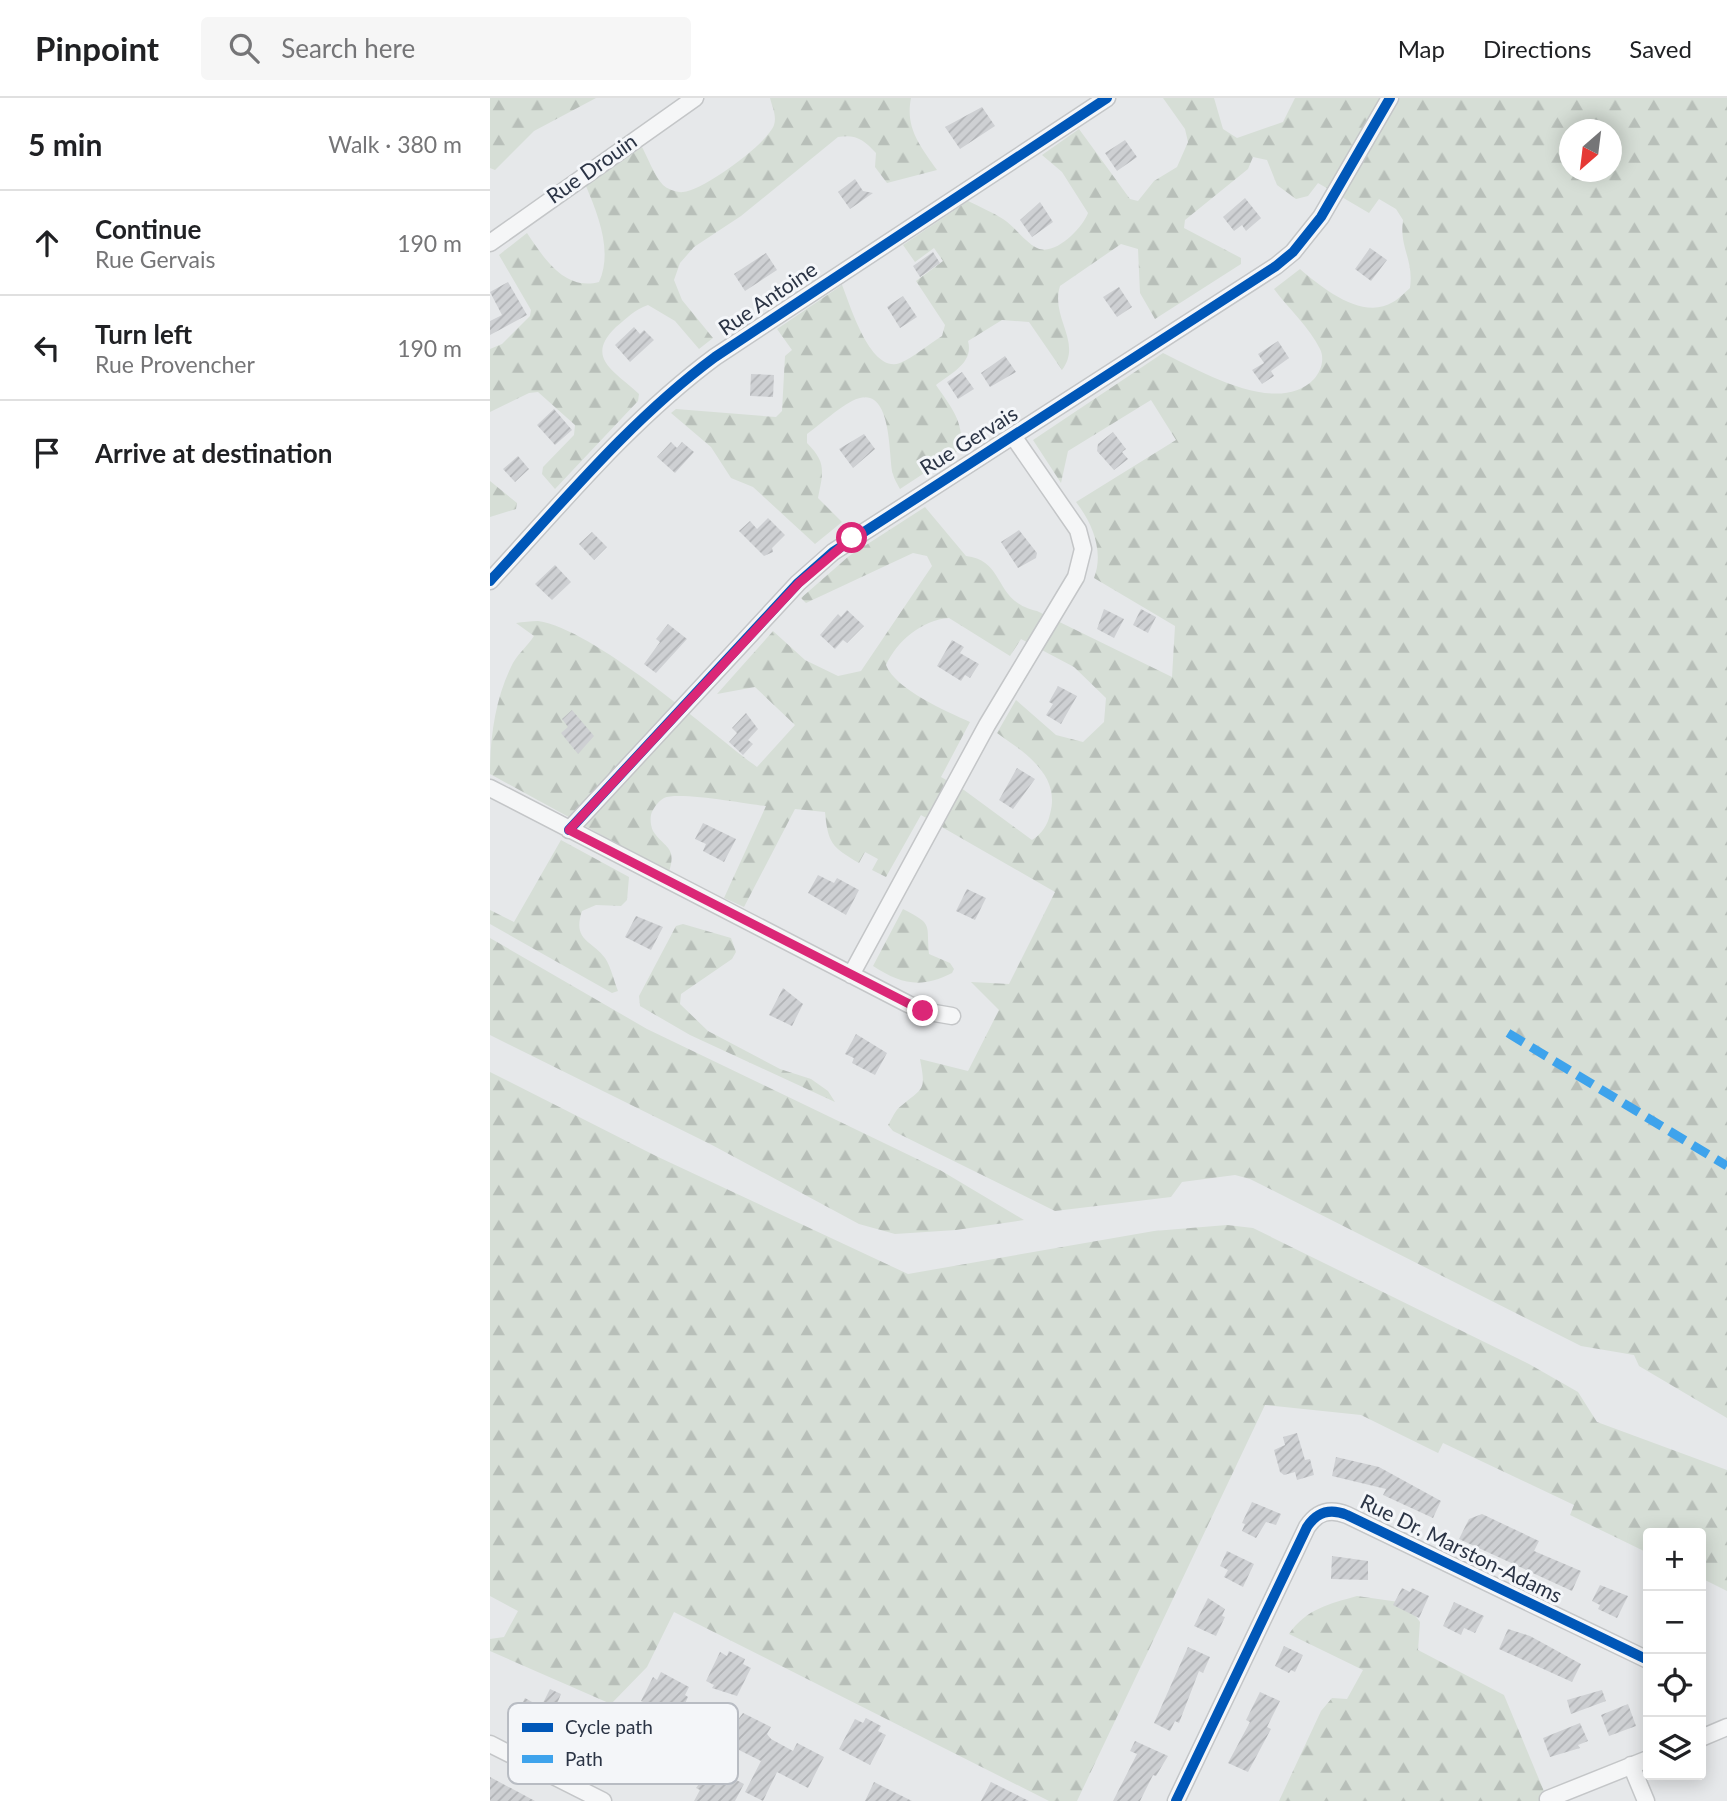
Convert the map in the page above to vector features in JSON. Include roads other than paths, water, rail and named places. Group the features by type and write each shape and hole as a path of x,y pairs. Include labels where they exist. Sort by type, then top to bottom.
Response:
{"street":[{"name":"Rue Drouin","path":"490,243 695,98"},
{"name":"Rue Antoine","path":"490,582 622,438 675,387 715,357 1107,98"},
{"name":"Rue Gervais","path":"569,830 815,567 852,538 1223,302 1293,252 1321,217 1390,98"},
{"path":"851,975 962,769 1076,577 1083,558 1078,530 1013,436"},
{"path":"490,788 923,1011 952,1016"},
{"name":"Rue Dr. Marston-Adams","path":"1176,1801 1307,1527 1320,1514 1338,1512 1347,1515 1643,1658"},
{"path":"1706,1736 1727,1727"},
{"path":"490,1744 508,1753"},
{"path":"1548,1799 1643,1761"},
{"path":"1631,1765 1646,1801"},
{"path":"569,1784 603,1801"}]}
